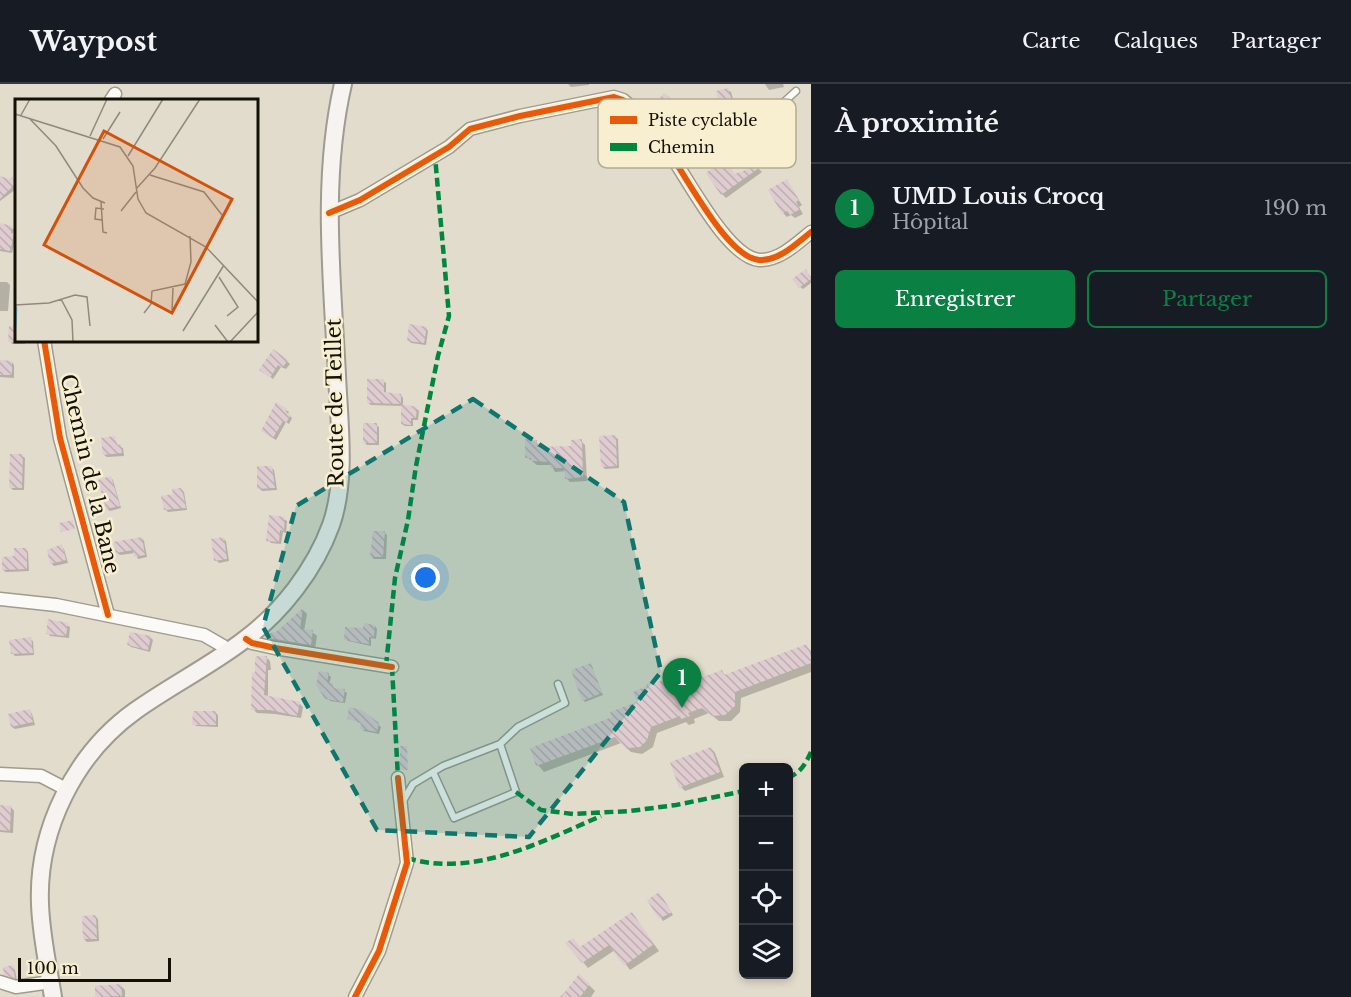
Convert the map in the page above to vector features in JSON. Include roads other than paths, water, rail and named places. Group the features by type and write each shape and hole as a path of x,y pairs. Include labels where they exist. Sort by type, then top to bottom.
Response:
{"main road":[{"name":"Route de Teillet","path":"52,990 40,903 42,862 51,823 66,789 87,759 134,711 246,639 279,608 315,560 332,524 338,492 340,445 329,213 332,157 343,84"}],"street":[{"path":"604,99 614,97 620,99"},
{"path":"329,213 360,200 449,147 470,129 598,100"},
{"path":"679,168 718,228 748,257 760,260 770,259 784,253 811,232"},
{"name":"Chemin de la Bane","path":"44,342 60,438 108,615"},
{"path":"0,599 56,604 204,636 228,651"},
{"path":"246,639 252,643 274,648 392,667"},
{"path":"0,774 41,776 66,789"},
{"path":"355,997 379,951 405,875 407,863 398,778"},
{"path":"0,982 16,987 52,990"}],"lane":[{"path":"787,99 796,91"},
{"path":"401,804 413,784 443,766 500,744 518,727 565,703 558,684"},
{"path":"433,772 454,818 516,792 500,744"}],"place":[{"name":"UMD Louis Crocq","path":"682,708"}]}
